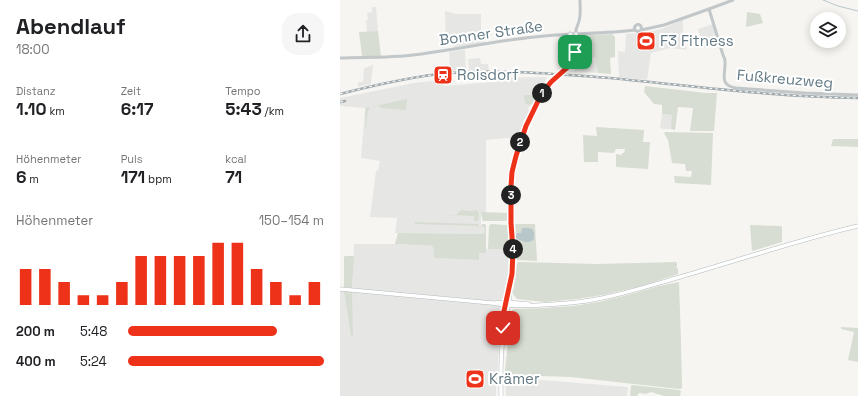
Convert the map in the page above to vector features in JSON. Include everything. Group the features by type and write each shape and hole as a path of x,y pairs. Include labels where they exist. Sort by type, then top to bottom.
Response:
{"main road":[{"path":"570,34 576,40"},
{"path":"501,396 503,328 512,274 513,250 511,223 511,181 513,165 526,126 542,93 572,61 575,52 576,34"},
{"path":"340,289 508,304 556,305 576,303 616,295 708,270 793,243 858,226"}],"street":[{"path":"576,34 576,28 580,15 580,0"},
{"path":"709,10 733,0"},
{"name":"Bonner Straße","path":"340,58 418,54 535,36 606,33 635,29 638,25 641,28 648,28 664,25 709,10"},
{"name":"Fußkreuzweg","path":"709,10 725,62 724,78 728,86 805,93 858,95"}],"shaded area":[{"path":"372,7 376,7 378,31 367,32 367,13 372,12"},
{"path":"445,11 457,14 481,14 481,28 482,32 485,32 485,43 454,47 454,43 446,43"},
{"path":"747,12 760,14 763,23 746,27"},
{"path":"683,20 683,33 687,50 670,48 651,53 647,80 619,77 618,51 625,52 626,34 649,32"},
{"path":"713,24 719,43 704,48 698,29"},
{"path":"378,31 381,56 362,56 359,32"},
{"path":"613,34 613,36 615,36 615,57 610,58 611,74 598,73 595,57 586,58 585,47 589,47 589,35"},
{"path":"465,50 466,70 450,71 449,52"},
{"path":"578,51 579,56 595,57 598,73 577,71 575,73 575,64 572,64"},
{"path":"480,58 481,64 488,64 489,70 469,71 468,59"},
{"path":"373,65 371,84 358,87 358,82 363,82 364,68"},
{"path":"547,77 528,109 530,112 519,137 486,140 486,213 481,213 481,226 484,226 485,228 485,234 395,233 397,218 370,217 376,171 378,170 380,161 361,158 365,108 340,106 340,98 414,83 443,80 444,86 494,82 494,80 498,78"},
{"path":"645,86 717,93 714,131 690,131 693,108 678,107 675,130 671,129 672,115 662,114 662,105 654,104 644,92"},
{"path":"524,95 538,95 533,104 529,105 525,103"},
{"path":"407,99 406,110 380,108 380,106 375,106"},
{"path":"370,107 368,110 365,128 366,108"},
{"path":"662,114 673,115 671,129 663,129 660,127"},
{"path":"596,127 644,130 643,142 650,142 648,169 616,167 616,154 622,155 625,149 616,149 614,153 598,152 598,162 584,162 583,135 597,136"},
{"path":"665,132 713,133 711,185 675,183 674,176 691,177 692,171 686,171 685,164 672,163"},
{"path":"833,139 858,139 858,147 831,146"},
{"path":"461,210 477,210 479,213 479,219 474,221 474,216 451,215 456,215"},
{"path":"481,212 508,213 509,220 483,221"},
{"path":"415,222 478,224 479,226 478,228 477,226 415,224"},
{"path":"482,224 486,225 486,253 479,253 479,260 434,258 433,246 395,244 398,233 484,234 485,228 481,226"},
{"path":"491,224 507,225 509,227 510,250 488,249 489,226"},
{"path":"516,224 535,224 537,261 515,259 514,226"},
{"path":"750,225 781,226 782,242 752,251"},
{"path":"522,228 532,229 534,232 534,239 532,241 527,242 516,238 517,233 521,233"},
{"path":"354,244 433,246 434,258 478,260 479,253 485,253 486,249 509,250 508,280 504,297 501,299 502,312 496,396 340,396 340,290 352,291"},
{"path":"345,256 354,256 352,288 344,287"},
{"path":"676,262 678,274 642,286 603,295 545,302 517,299 513,294 517,263 597,264"},
{"path":"679,282 682,388 679,389 571,377 512,375 509,371 505,371 512,310 573,306 599,302"},
{"path":"344,290 352,291 353,337 351,336"},
{"path":"841,327 858,328 858,362 848,360 854,332 841,329"},
{"path":"505,377 628,387 627,396 506,396"},
{"path":"632,385 681,391 680,396 664,396 651,392 646,394 639,393 637,396 630,396"}],"waterway":[{"path":"823,0 838,6 858,11"}],"railway":[{"path":"340,94 423,76 470,72 530,72 610,78 796,96 858,98"},
{"path":"340,102 345,101"}],"place":[{"name":"F3 Fitness","path":"646,41"},
{"name":"Roisdorf","path":"443,75"},
{"name":"Krämer","path":"475,379"}],"route":[{"path":"503,328 504,311 512,274 513,261 511,186 512,172 516,156 526,126 542,93 551,82 569,66 575,52"}]}
